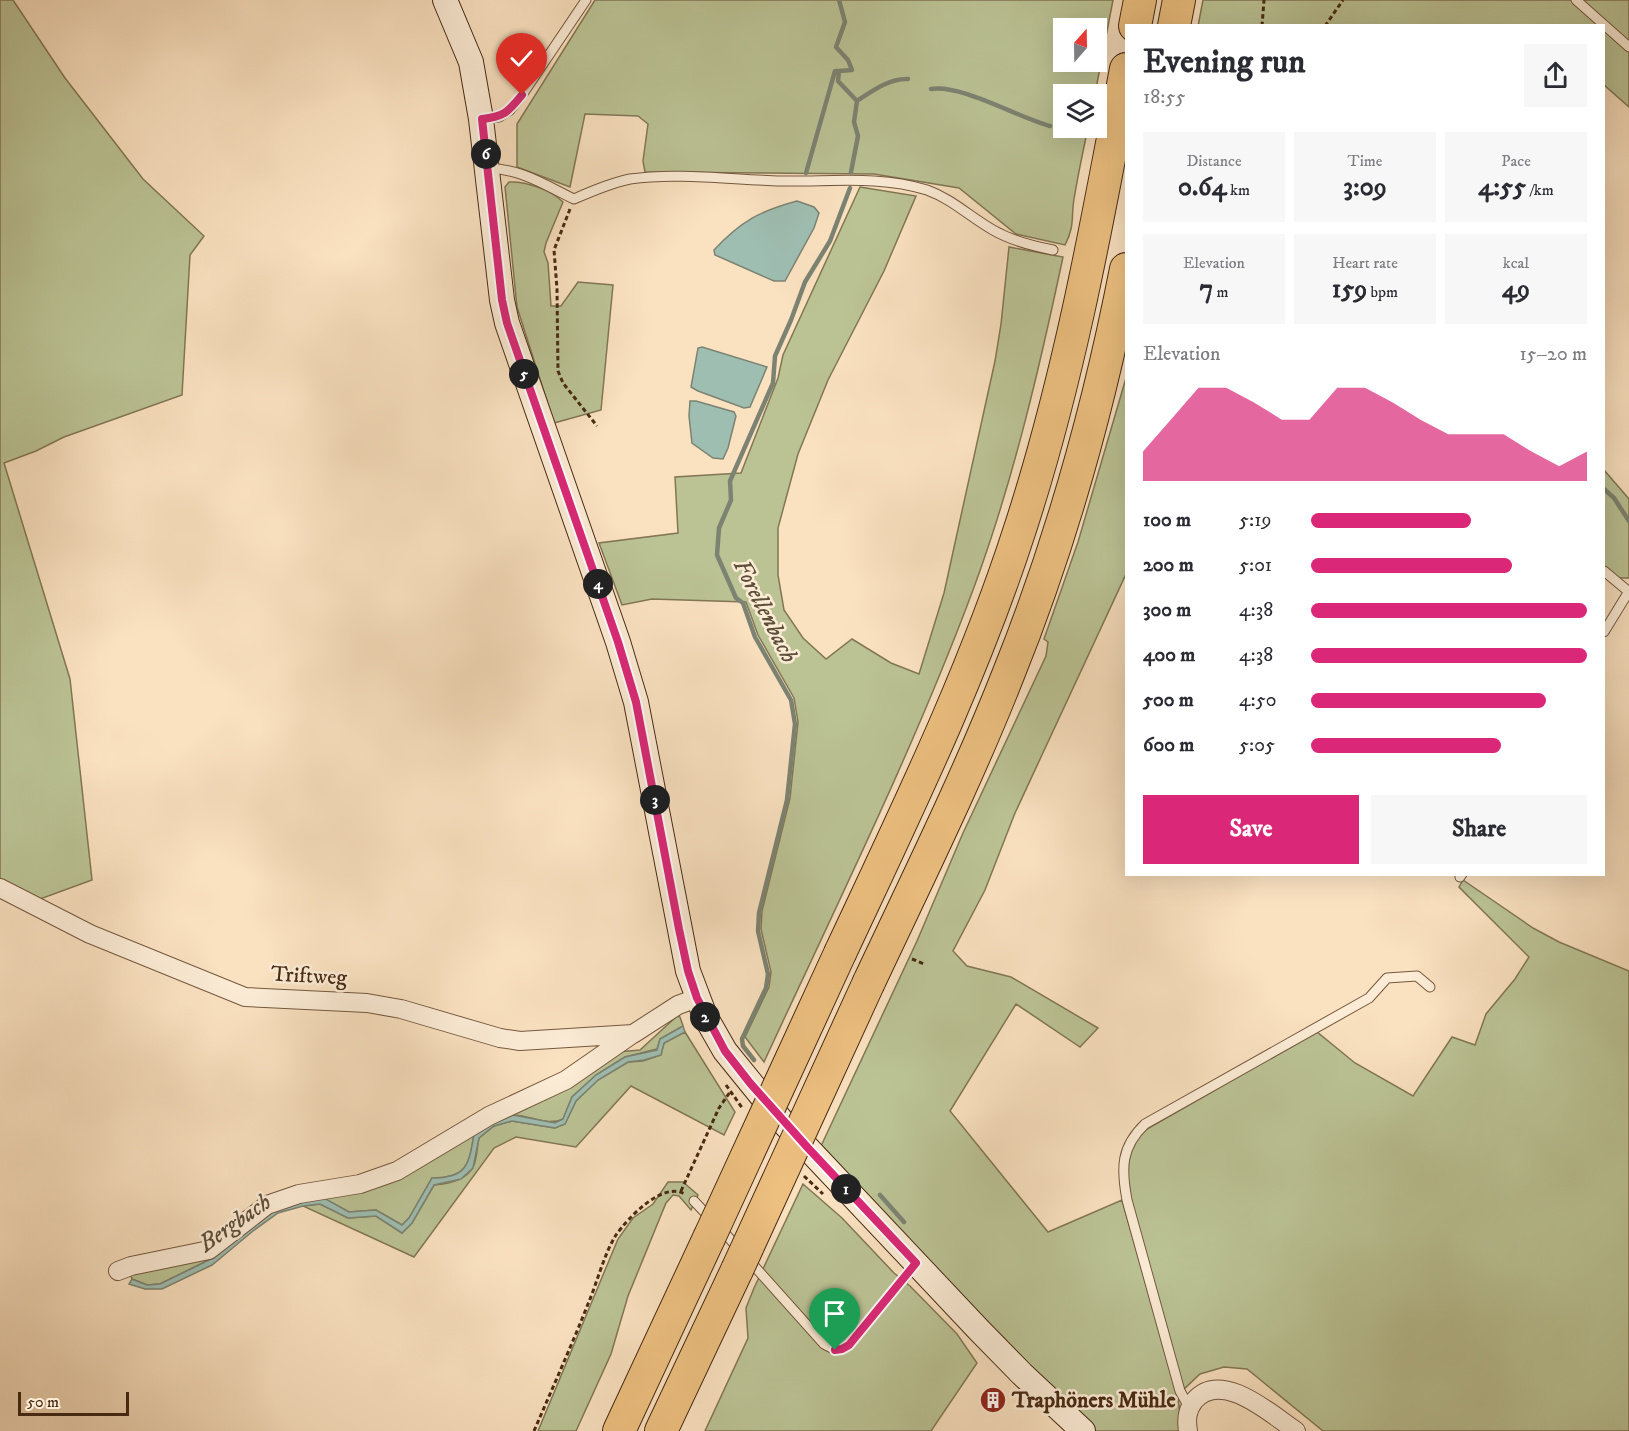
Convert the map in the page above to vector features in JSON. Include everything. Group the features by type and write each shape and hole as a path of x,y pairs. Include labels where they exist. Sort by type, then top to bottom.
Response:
{"highway":[{"path":"1135,24 1140,0"},
{"path":"1174,24 1179,0"},
{"path":"619,1431 939,742 987,625 1020,529 1069,356 1125,74"},
{"path":"661,1431 952,806 1004,686 1051,560 1085,446 1125,273"}],"main road":[{"path":"445,0 471,62 482,119 502,300 507,323 618,642 636,702 681,940 697,998 725,1051 750,1083 808,1148 1022,1374 1083,1431"}],"street":[{"name":"Triftweg","path":"0,888 90,934 244,997 367,1003 401,1009 500,1038 520,1041 633,1034"},
{"name":"Triftweg","path":"118,1271 131,1266 209,1250 267,1204 299,1194 360,1184 397,1171 489,1116 566,1080 678,1005 697,998"},
{"path":"1188,1431 1186,1421 1189,1407 1197,1397 1220,1389 1250,1398 1296,1431"}],"lane":[{"path":"482,119 499,117 510,110 586,0"},
{"path":"1576,0 1603,24"},
{"path":"1605,26 1629,47"},
{"path":"487,169 502,168 514,172 574,199 631,179 678,177 781,181 878,181 903,184 950,200 992,230 1011,239 1053,250"},
{"path":"1605,572 1629,591 1605,630"},
{"path":"1189,1407 1180,1391 1127,1200 1123,1178 1124,1163 1127,1148 1134,1134 1145,1124 1369,998 1387,978 1417,976 1430,987"},
{"path":"694,1201 824,1344 835,1350 849,1345 916,1263"}],"path":[{"path":"1262,24 1264,0"},
{"path":"1326,24 1343,0"},
{"path":"574,199 554,250 558,371 563,383 597,426"},
{"path":"912,959 924,964"},
{"path":"681,1191 719,1108 730,1092"},
{"path":"534,1431 615,1237 630,1217 648,1202 671,1191 681,1191 694,1201"}],"green space":[{"path":"0,0 13,0 65,78 143,179 204,236 190,255 182,395 64,437 4,463 70,679 92,880 32,902 0,884"},
{"path":"595,0 1113,0 1107,31 1107,18 1053,18 1053,72 1099,72 1097,84 1053,84 1053,138 1086,138 1071,227 1065,245 1016,234 959,188 874,174 645,172 643,161 648,124 638,116 585,114 570,187 517,167 517,124"},
{"path":"1203,0 1629,0 1629,107 1605,86 1605,24 1198,24"},
{"path":"509,182 538,187 563,202 544,252 548,263 551,306 561,306 578,282 613,285 601,410 554,423 517,307 505,187"},
{"path":"860,187 916,196 884,271 828,380 798,454 778,528 778,575 784,610 803,638 826,659 852,639 891,663 919,674 944,593 995,361 1009,247 1063,257 1013,467 973,590 899,769 764,1062 745,1037 769,987 771,972 761,929 762,911 790,798 798,722 794,698 758,635 746,602 652,599 622,605 599,543 678,533 675,477 741,473 778,378 783,355"},
{"path":"1125,381 1125,576 1015,813 985,890 953,951 967,966 1011,977 1098,1028 1080,1047 1016,1004 950,1111 1048,1232 1122,1200 1178,1397 1182,1431 1095,1431 1016,1356 821,1146 1046,656 1048,642 1044,639 1078,542"},
{"path":"1605,471 1629,499 1629,578 1619,578 1605,568"},
{"path":"1463,880 1533,928 1559,942 1629,971 1629,1431 1323,1431 1247,1369 1224,1367 1200,1374 1183,1390 1129,1193 1128,1166 1135,1142 1147,1129 1317,1032 1355,1063 1413,1096 1452,1037 1475,1045 1486,1014 1515,979 1529,957 1459,887"},
{"path":"677,1016 680,1017 683,1026 660,1039 657,1049 625,1057 596,1075 572,1097 563,1119 550,1122 511,1115 496,1119 482,1127 474,1134 468,1162 464,1168 453,1175 432,1178 409,1218 402,1225 376,1210 349,1212 323,1198 301,1200 275,1208 248,1227 211,1259 160,1284 147,1285 132,1279 130,1274 209,1255 267,1211 293,1199 358,1189 387,1180 413,1167 490,1120 568,1082 617,1052 640,1050"},
{"path":"685,1032 735,1112 724,1135 631,1086 576,1147 516,1137 494,1148 414,1257 303,1206 320,1204 348,1218 376,1216 402,1233 412,1223 434,1185 456,1181 470,1172 475,1161 479,1138 494,1126 512,1121 555,1128 565,1124 576,1101 598,1080 628,1062 643,1061 661,1055 664,1043"},
{"path":"668,1182 683,1182 698,1195 691,1210 679,1196 673,1195 666,1203 628,1296 611,1354 576,1431 538,1431 618,1239 633,1218 653,1204"},
{"path":"803,1184 842,1218 957,1334 977,1363 931,1431 705,1431 748,1338 746,1308"}],"shaded area":[{"path":"797,201 814,207 819,213 814,228 785,281 774,281 715,255 714,250 742,224 762,213"},
{"path":"702,347 767,367 750,407 744,408 691,387 698,348"},
{"path":"690,401 734,412 736,416 723,459 713,458 692,443"},
{"path":"683,1026 685,1032 664,1043 661,1055 628,1062 598,1080 576,1101 565,1124 555,1128 512,1121 494,1126 479,1138 473,1168 461,1179 434,1185 412,1223 402,1233 376,1216 348,1218 320,1204 303,1206 278,1213 212,1265 162,1289 145,1289 129,1284 132,1279 147,1285 160,1284 211,1259 248,1227 275,1208 324,1198 349,1212 376,1210 402,1225 409,1218 432,1178 453,1175 464,1168 468,1162 474,1134 490,1120 513,1115 555,1123 563,1119 572,1097 596,1075 625,1057 657,1050 660,1039"}],"waterway":[{"name":"Forellenbach","path":"839,0 845,22 836,47 848,60 852,70 839,71 838,81 857,101 854,122 858,136 851,172"},
{"path":"806,173 835,71 839,71"},
{"path":"857,101 888,83 908,79"},
{"path":"931,89 958,91 1050,126"},
{"name":"Forellenbach","path":"754,1060 743,1046 742,1039 766,988 768,974 758,931 759,913 787,800 795,724 791,700 755,637 743,603 736,598 717,555 719,528 731,500 730,481 773,383 775,356 805,282 830,241 850,188"},
{"path":"1605,490 1614,498 1629,521"},
{"name":"Forellenbach","path":"880,1195 904,1222"}],"place":[{"name":"Traphöners Mühle","path":"993,1400"}],"route":[{"path":"522,95 510,110 499,117 482,119 502,300 507,323 618,642 636,702 679,929 688,971 697,998 725,1051 750,1083 916,1263 849,1345 835,1350"}],"water label":[{"name":"Bergbach","path":"235,1223"}]}
